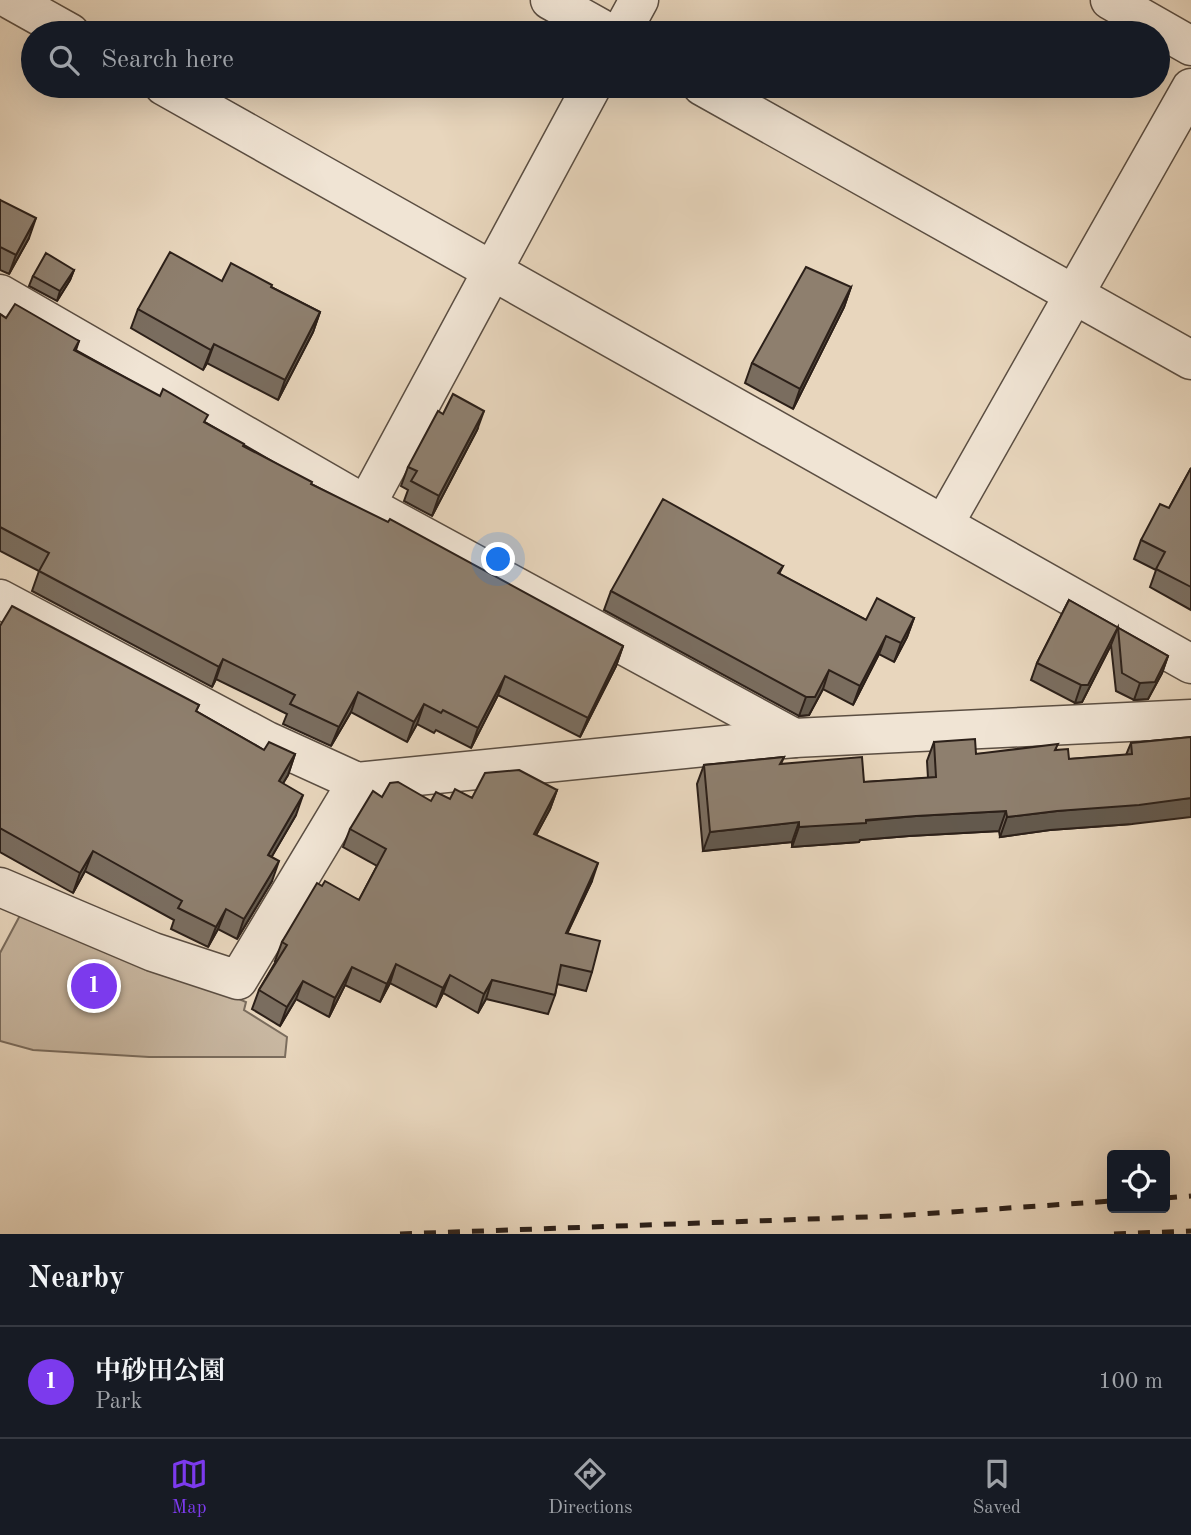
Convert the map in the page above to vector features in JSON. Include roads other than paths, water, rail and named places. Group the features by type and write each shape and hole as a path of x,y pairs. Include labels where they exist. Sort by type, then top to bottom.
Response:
{"street":[{"path":"11,0 49,21"},
{"path":"550,0 588,21"},
{"path":"628,21 639,0"},
{"path":"1110,0 1147,21"},
{"path":"1170,34 1191,46"},
{"path":"944,524 1191,88"},
{"path":"185,98 1191,664"},
{"path":"366,505 586,98"},
{"path":"723,98 1191,360"},
{"path":"0,293 366,505 794,738"},
{"path":"0,599 267,741 357,782 794,738 1191,719"},
{"path":"0,887 153,952 238,979 357,782"}],"railway":[{"path":"1170,1198 1191,1196"},
{"path":"400,1234 892,1216 1107,1201"},
{"path":"1114,1234 1191,1231"}],"place":[{"name":"中砂田公園","path":"94,986"}]}
